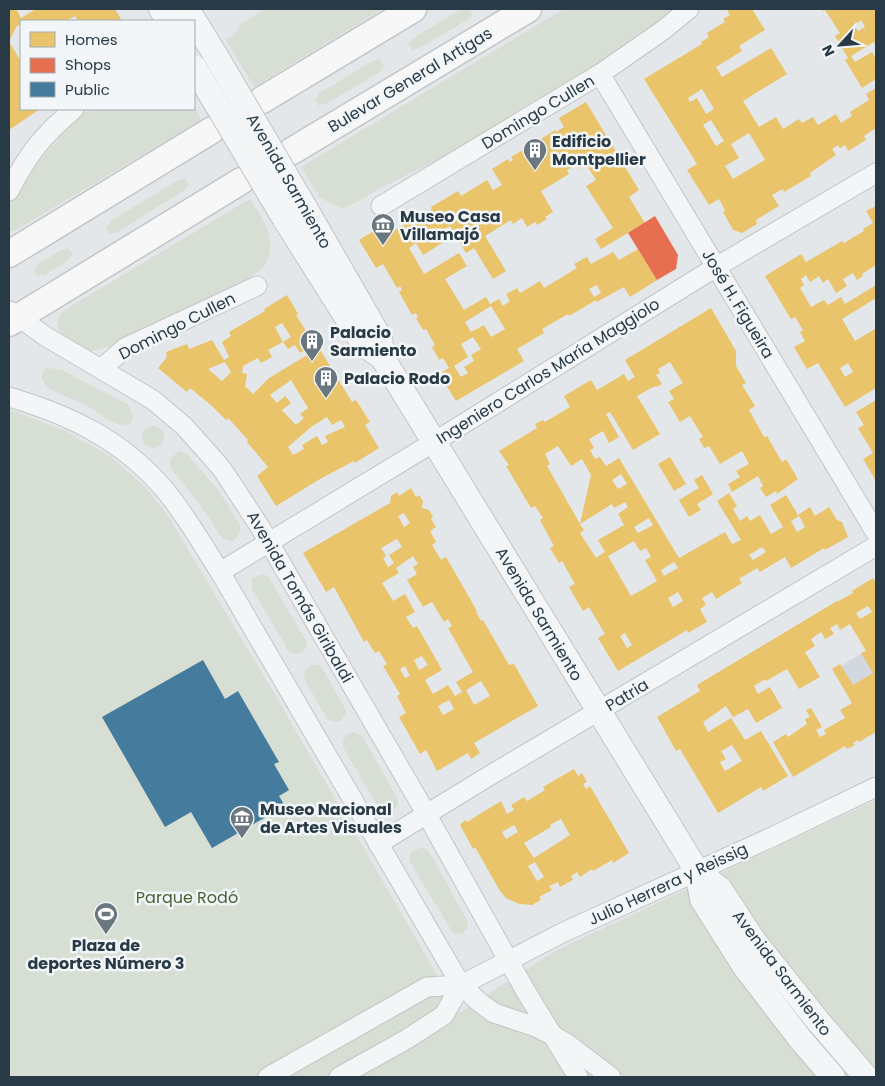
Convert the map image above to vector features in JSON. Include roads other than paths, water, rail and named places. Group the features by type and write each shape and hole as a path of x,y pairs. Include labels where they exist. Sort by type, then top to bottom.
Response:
{"main road":[{"path":"262,100 414,9"},
{"name":"Bulevar General Artigas","path":"292,151 528,9"},
{"path":"9,254 212,130"},
{"path":"12,317 241,181"}],"street":[{"path":"161,9 167,20"},
{"name":"Avenida Sarmiento","path":"187,9 194,20"},
{"name":"Domingo Cullen","path":"381,206 600,74 662,32 689,9"},
{"name":"Avenida Sarmiento","path":"195,22 380,338 382,357"},
{"name":"Avenida Sarmiento","path":"195,69 284,218 364,345 382,357 697,871 720,890 754,941 866,1077"},
{"name":"José H. Figueira","path":"600,74 876,533"},
{"path":"9,191 22,166 38,142 73,110"},
{"name":"Ingeniero Carlos María Maggiolo","path":"220,572 716,267 876,173"},
{"name":"Domingo Cullen","path":"100,369 125,348 257,286"},
{"name":"Avenida Tomás Giribaldi","path":"12,317 153,400 184,426 222,469 269,543 427,815 524,990 578,1077"},
{"path":"9,397 76,421 114,443 140,464 164,489 220,572 461,985 494,1013 536,1027 554,1036 611,1077"},
{"name":"Patria","path":"378,844 876,546"},
{"name":"Julio Herrera y Reissig","path":"268,1077 427,987 461,985 508,960 876,787"},
{"name":"Avenida Sarmiento","path":"697,871 702,899 745,968 801,1040 833,1077"},
{"path":"339,1077 444,1015 461,985"}],"place":[{"name":"Edificio Montpellier","path":"535,171"},
{"name":"Museo Casa Villamajó","path":"383,246"},
{"name":"Palacio Sarmiento","path":"312,362"},
{"name":"Palacio Rodo","path":"326,399"},
{"name":"Museo Nacional de Artes Visuales","path":"242,839"},
{"name":"Plaza de deportes Número 3","path":"106,935"}],"park label":[{"name":"Parque Rodó","path":"187,897"}]}
